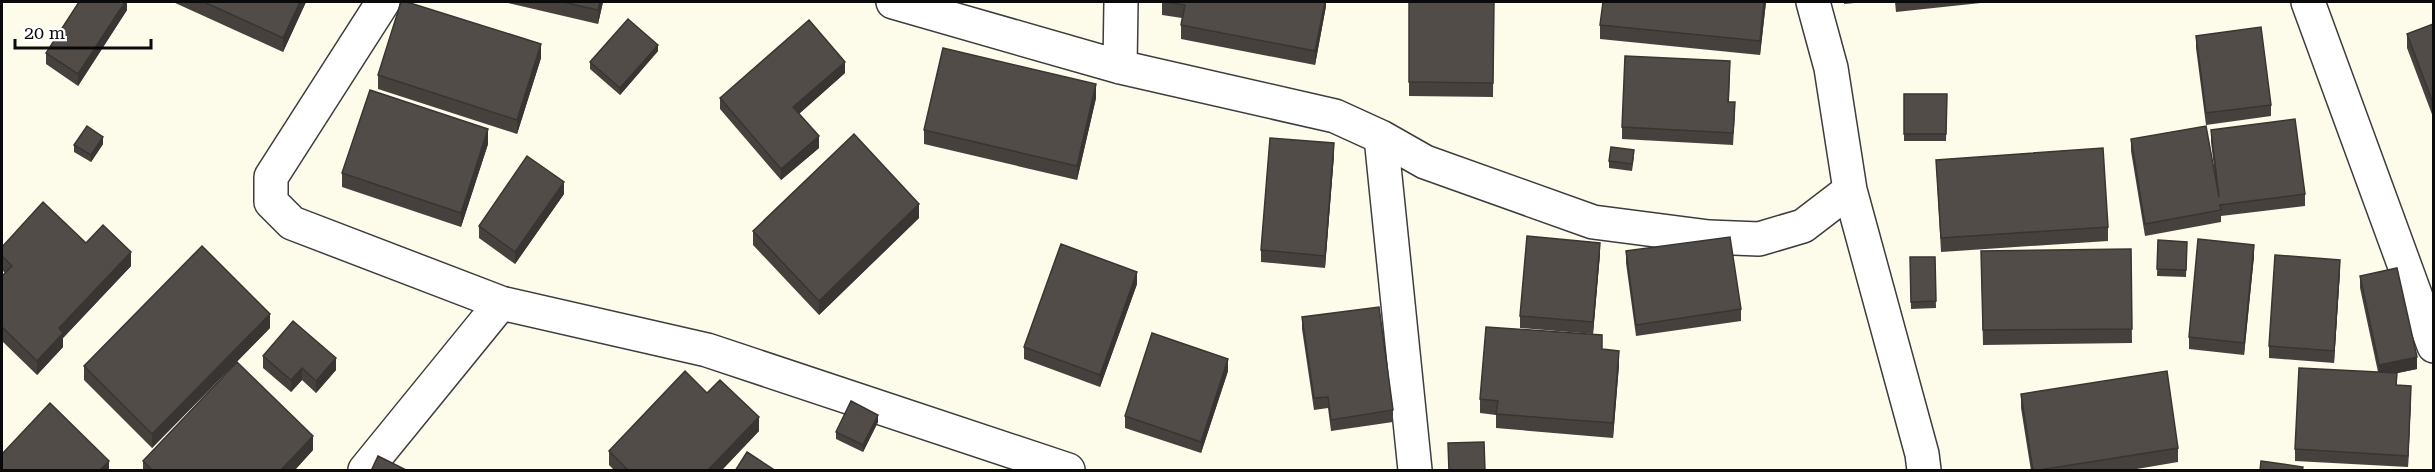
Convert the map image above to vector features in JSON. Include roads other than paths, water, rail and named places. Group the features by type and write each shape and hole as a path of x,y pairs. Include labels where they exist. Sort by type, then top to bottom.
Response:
{"street":[{"path":"383,2 271,177 271,202 292,223 501,303 707,350 1068,471"},
{"path":"893,2 1120,67 1335,116 1381,136 1425,162 1593,222 1709,237 1759,239 1803,226 1850,190"},
{"path":"1120,67 1121,2"},
{"path":"1813,2 1831,68 1850,190 1923,454 1924,471"},
{"path":"2308,2 2395,247 2433,346"},
{"path":"1381,136 1415,471"},
{"path":"365,471 501,303"}]}
